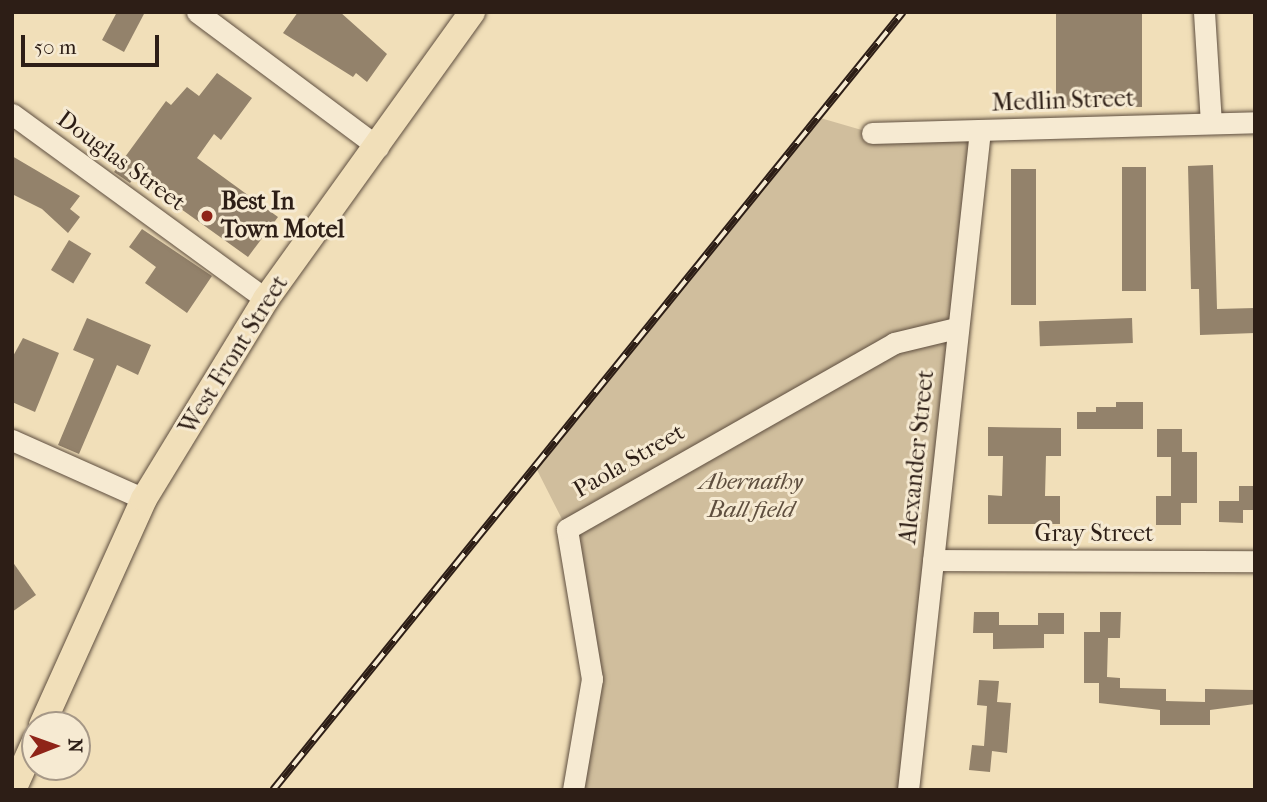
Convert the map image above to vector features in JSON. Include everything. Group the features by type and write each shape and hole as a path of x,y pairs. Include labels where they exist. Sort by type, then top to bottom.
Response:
{"main road":[{"name":"West Front Street","path":"48,711 144,499 267,299 472,12"},
{"path":"13,790 21,772"}],"street":[{"path":"197,12 378,147"},
{"path":"1205,12 1211,123"},
{"name":"Douglas Street","path":"12,114 267,299"},
{"name":"Medlin Street","path":"872,134 1255,122"},
{"name":"Alexander Street","path":"908,790 956,328 980,130"},
{"name":"Paola Street","path":"573,790 593,679 567,529 894,343 956,328"},
{"path":"12,440 144,499"},
{"name":"Gray Street","path":"933,560 1255,561"}],"green space":[{"name":"Abernathy Ball field","path":"817,117 872,133 980,130 908,790 573,790 592,679 567,529 534,464"}],"building":[{"path":"117,12 145,12 124,52 102,40"},
{"path":"298,12 340,12 387,54 367,82 356,73 353,77 283,33"},
{"path":"1056,12 1142,12 1142,107 1056,107"},
{"path":"217,73 252,98 221,140 214,134 197,158 278,217 248,257 135,176 130,183 114,172 166,101 171,105 187,87 199,96"},
{"path":"12,156 80,196 70,209 80,217 68,233 42,209 12,194"},
{"path":"1213,165 1217,309 1255,308 1255,333 1200,335 1199,289 1191,289 1188,166"},
{"path":"1122,167 1146,167 1146,291 1122,291"},
{"path":"1011,169 1036,169 1036,305 1011,305"},
{"path":"142,229 212,276 187,313 145,283 156,267 129,247"},
{"path":"69,240 91,253 73,283 51,270"},
{"path":"87,318 151,345 138,375 117,365 79,454 58,445 94,359 73,350"},
{"path":"1132,318 1133,343 1040,346 1039,321"},
{"path":"23,338 59,353 35,412 12,402 12,358"},
{"path":"1116,402 1143,402 1143,429 1077,429 1077,412 1096,412 1096,407 1116,407"},
{"path":"988,427 1061,428 1061,456 1046,456 1045,496 1060,496 1060,524 988,524 988,495 1002,496 1003,456 988,456"},
{"path":"1157,429 1182,429 1182,452 1197,452 1197,503 1181,503 1181,525 1156,525 1156,496 1171,496 1171,457 1157,457"},
{"path":"1239,486 1255,486 1255,510 1243,510 1243,523 1219,522 1219,501 1239,501"},
{"path":"12,561 36,595 12,612"},
{"path":"974,612 999,612 999,625 1038,625 1038,613 1064,613 1064,634 1044,634 1044,648 993,649 993,633 973,633"},
{"path":"1100,612 1121,612 1120,638 1108,638 1107,677 1120,678 1120,688 1166,689 1166,701 1205,702 1205,689 1255,690 1255,704 1210,710 1210,725 1160,725 1160,710 1099,703 1099,683 1084,683 1084,632 1100,632"},
{"path":"979,680 999,681 997,702 1011,703 1007,753 992,751 990,772 969,770 972,745 984,746 987,706 977,705"}],"railway":[{"path":"273,790 903,12"}],"place":[{"name":"Best In Town Motel","path":"207,216"}]}
